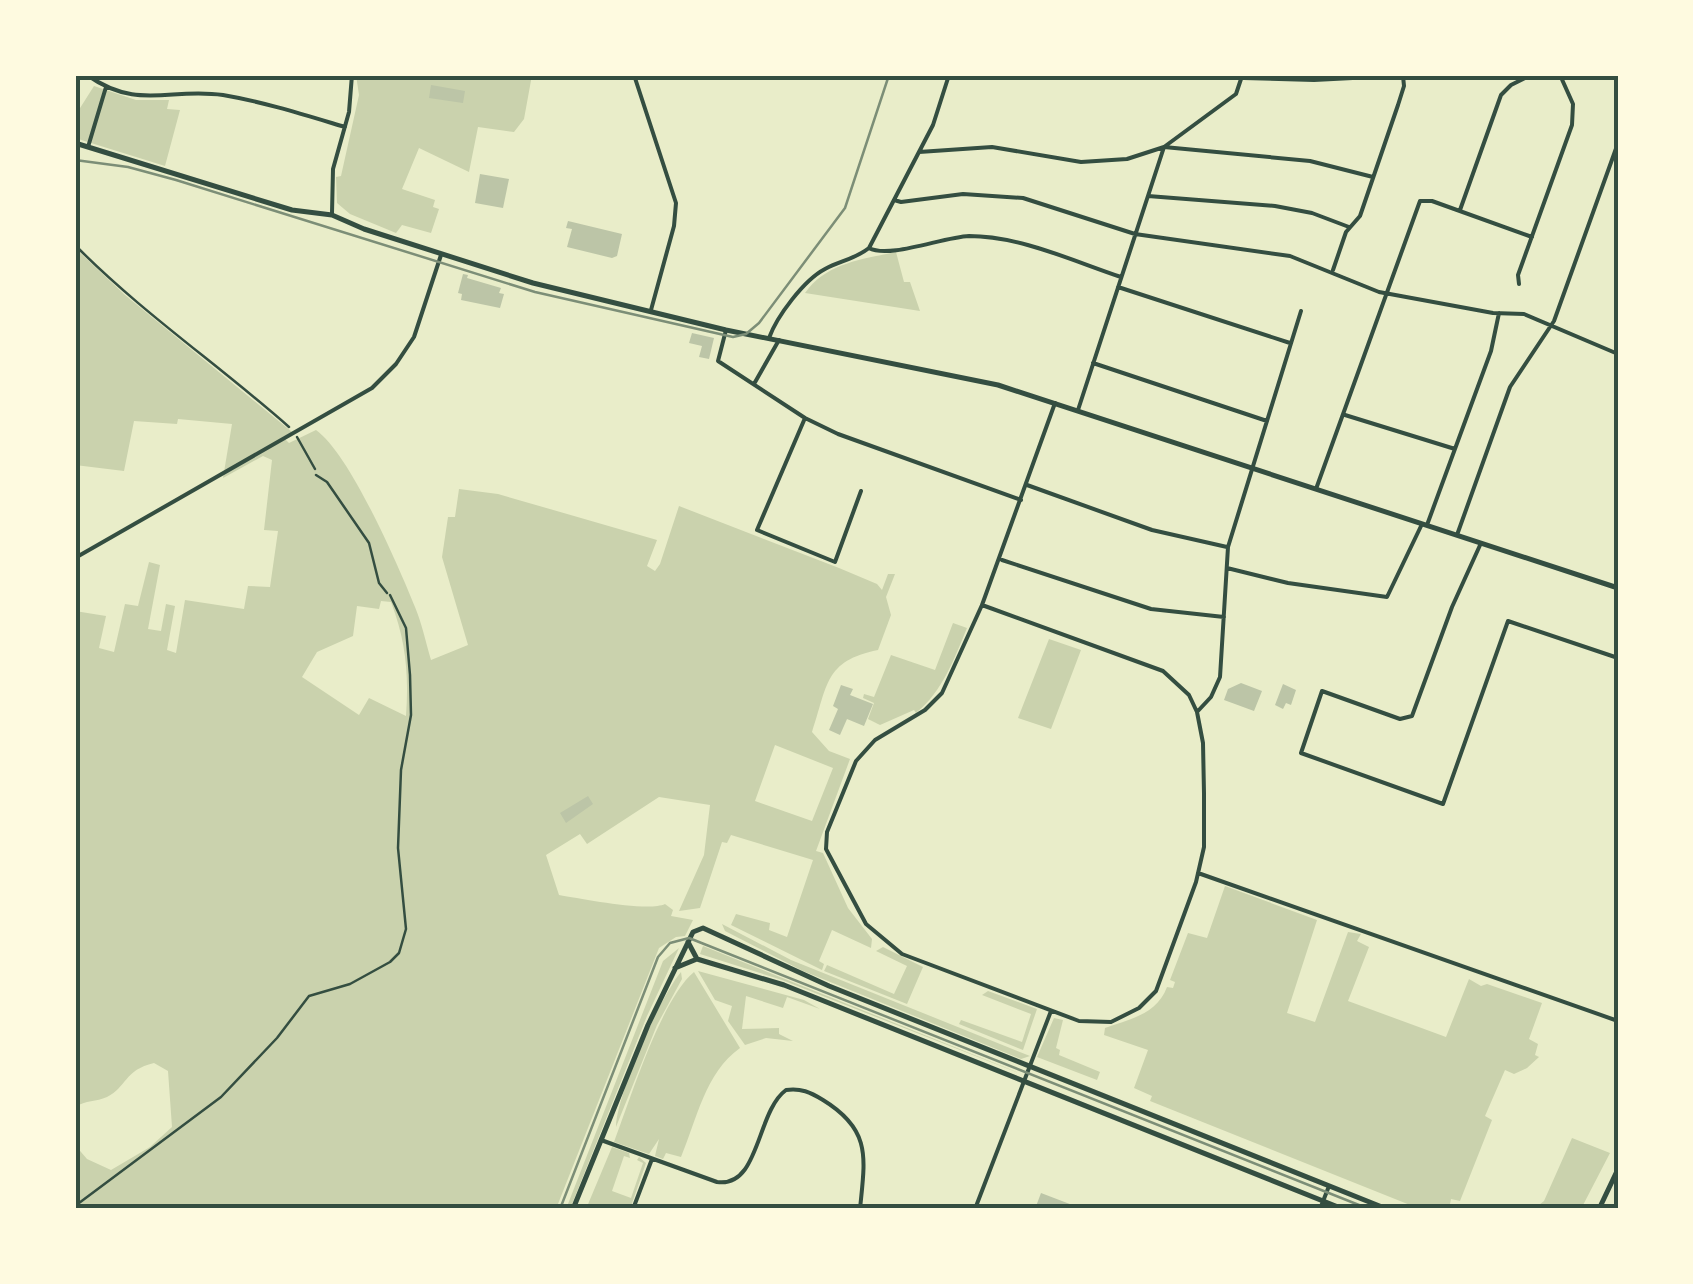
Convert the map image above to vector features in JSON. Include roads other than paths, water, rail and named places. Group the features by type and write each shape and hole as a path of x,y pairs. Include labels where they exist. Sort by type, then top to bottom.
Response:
{"street":[{"path":"86,75 106,87 145,97 220,94 345,126"},
{"path":"332,215 333,170 345,126 352,75"},
{"path":"634,75 676,203 674,226 651,312"},
{"path":"769,338 819,272 869,248 938,113 948,75"},
{"path":"1132,75 1241,79 1411,75"},
{"path":"1460,210 1501,96 1532,75"},
{"path":"1519,284 1518,275 1572,125 1573,104 1560,75"},
{"path":"1332,272 1349,226 1358,221 1374,177 1404,86 1403,76"},
{"path":"919,152 992,147 1092,163 1127,160 1164,146 1236,94 1241,79"},
{"path":"88,146 106,87"},
{"path":"75,142 292,210 332,215 359,228 533,283 726,330 975,379 1618,588"},
{"path":"1457,535 1510,388 1552,325 1618,143"},
{"path":"1164,146 1310,161 1374,177"},
{"path":"1078,410 1164,146"},
{"path":"894,200 1007,195 1135,234 1254,248 1301,258 1386,293 1516,313 1618,354"},
{"path":"1148,196 1275,206 1349,226"},
{"path":"1316,489 1420,201 1432,201 1532,236"},
{"path":"869,248 883,252 956,237 985,237 1018,243 1122,277"},
{"path":"75,558 352,402 396,364 414,337 442,255"},
{"path":"1118,287 1291,344"},
{"path":"1197,712 1211,696 1220,676 1228,547 1301,311"},
{"path":"1226,568 1288,583 1388,598 1456,449 1491,351 1499,313"},
{"path":"726,330 718,361 805,418 838,434 1021,500"},
{"path":"754,384 778,340"},
{"path":"1093,364 1267,422"},
{"path":"982,605 1154,666 1181,686 1197,712 1203,743 1204,847 1159,985 1139,1008 1124,1018 1096,1024 1051,1011 926,964 881,939 866,924 826,849 828,832 856,761 875,740 934,702 982,605 1055,403"},
{"path":"1344,414 1456,449"},
{"path":"805,418 757,530 836,562 862,491"},
{"path":"1026,484 1152,530 1228,547"},
{"path":"1481,543 1452,607 1412,716 1400,719 1322,691 1301,753 1443,804 1508,621 1618,658"},
{"path":"1000,560 1150,610 1224,617"},
{"path":"1198,872 1617,1019"},
{"path":"574,1209 674,968 693,932 700,928 787,968 1387,1209"},
{"path":"688,942 697,959"},
{"path":"674,968 697,959 784,985 1343,1209"},
{"path":"974,1209 1051,1011"},
{"path":"602,1140 717,1182 736,1180 748,1166 773,1102 786,1090 804,1090 842,1113 860,1136 865,1166 860,1209"},
{"path":"634,1209 652,1159"},
{"path":"1599,1209 1618,1169"},
{"path":"1320,1209 1329,1186"}],"lane":[{"path":"316,475 327,482 369,544 379,583 387,593"}],"tram line":[{"path":"75,160 128,167 176,180 535,292 733,337 746,334 759,323 845,208 889,75"},
{"path":"560,1209 658,957 670,943 689,938 1369,1209"}]}
